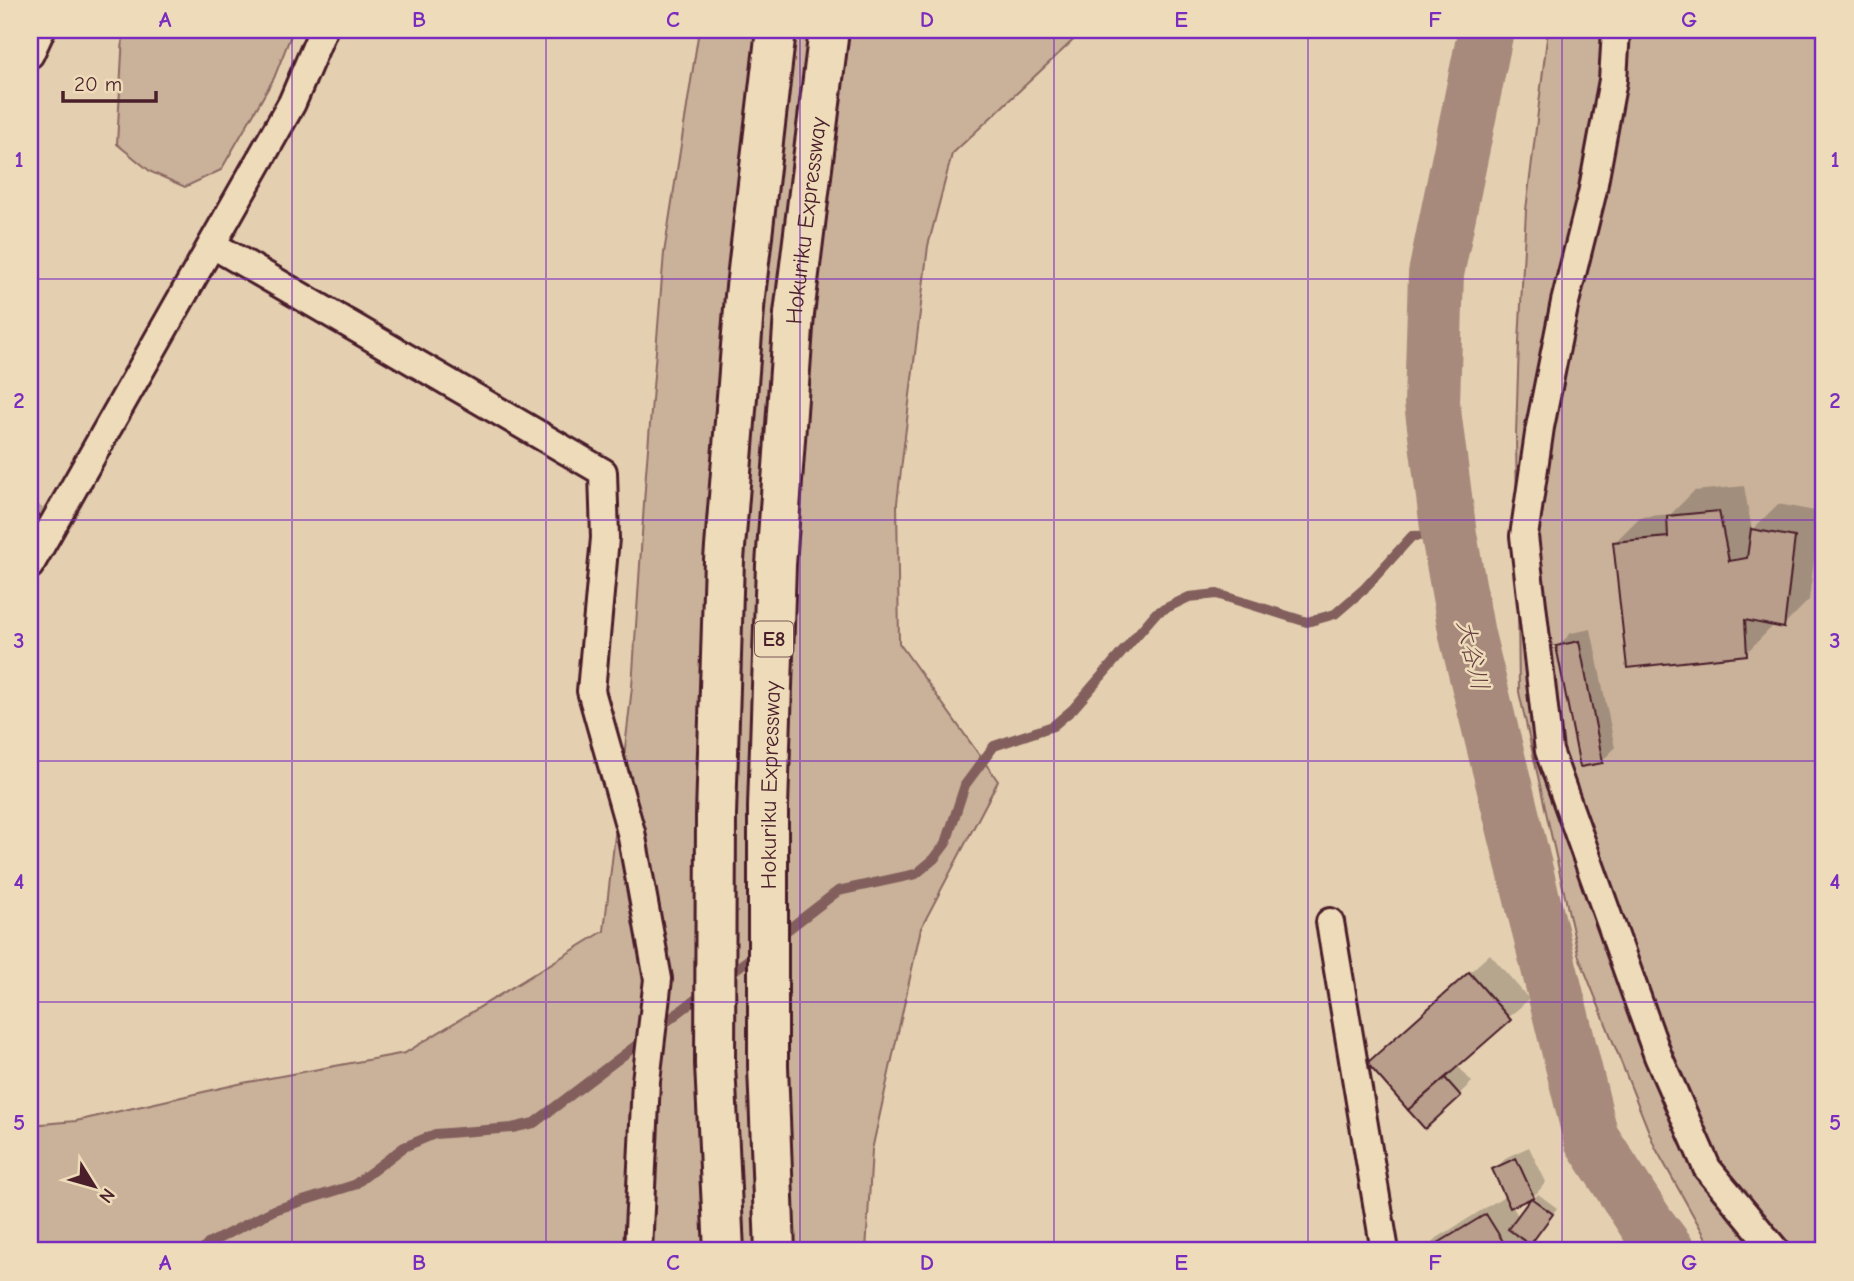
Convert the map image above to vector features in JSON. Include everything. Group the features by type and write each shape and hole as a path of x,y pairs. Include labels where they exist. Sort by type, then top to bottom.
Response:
{"highway":[{"name":"E8","path":"724,1251 715,1063 716,815 724,561 745,296 776,30"},
{"name":"Hokuriku Expressway","path":"775,1251 768,1066 768,807 776,565 794,314 829,30"}],"street":[{"path":"30,54 41,30"},
{"path":"30,565 292,103 323,30"},
{"path":"1616,30 1613,80 1592,194 1565,302 1539,427 1524,536 1549,751 1658,1056 1707,1168 1776,1251"},
{"path":"213,245 603,472 605,538 591,691 631,832 658,979 646,1081 638,1251"},
{"path":"1331,922 1385,1251"}],"shaded area":[{"path":"126,30 293,30 274,78 221,170 185,187 151,172 117,144 123,35"},
{"path":"699,30 1084,30 952,154 928,246 897,503 899,643 998,781 921,928 872,1150 866,1251 30,1251 30,1125 76,1121 243,1083 405,1053 604,931 632,687 664,253"},
{"path":"1548,30 1824,30 1824,1251 1717,1251 1707,1240 1655,1147 1578,954 1519,692 1516,435 1519,342 1526,210"}],"building":[{"path":"30,508 39,515 30,527"},
{"path":"1719,511 1729,561 1747,558 1751,529 1795,537 1784,628 1745,620 1747,655 1627,668 1613,542 1668,537 1667,516"},
{"path":"1579,641 1603,763 1580,767 1556,646"},
{"path":"1469,972 1511,1020 1408,1110 1367,1063"},
{"path":"1445,1078 1461,1096 1425,1129 1408,1110"},
{"path":"1516,1158 1534,1197 1510,1208 1492,1169"},
{"path":"1531,1198 1553,1214 1530,1245 1508,1229"},
{"path":"1486,1214 1509,1251 1425,1251"}],"waterway":[{"name":"大谷川","path":"1486,30 1436,274 1432,403 1449,535 1467,635 1591,1138 1667,1251"},
{"path":"777,938 838,891 916,874 934,859 946,843 965,785 994,746 1053,726 1073,709 1156,613 1189,597 1217,594 1307,622 1335,614 1364,589 1412,536 1449,535"},
{"path":"724,978 757,953"},
{"path":"657,1029 704,993"},
{"path":"202,1251 208,1244 274,1210 354,1185 404,1147 435,1134 512,1128 534,1123 646,1038"}],"railway":[{"path":"30,1238 34,1251"}]}
